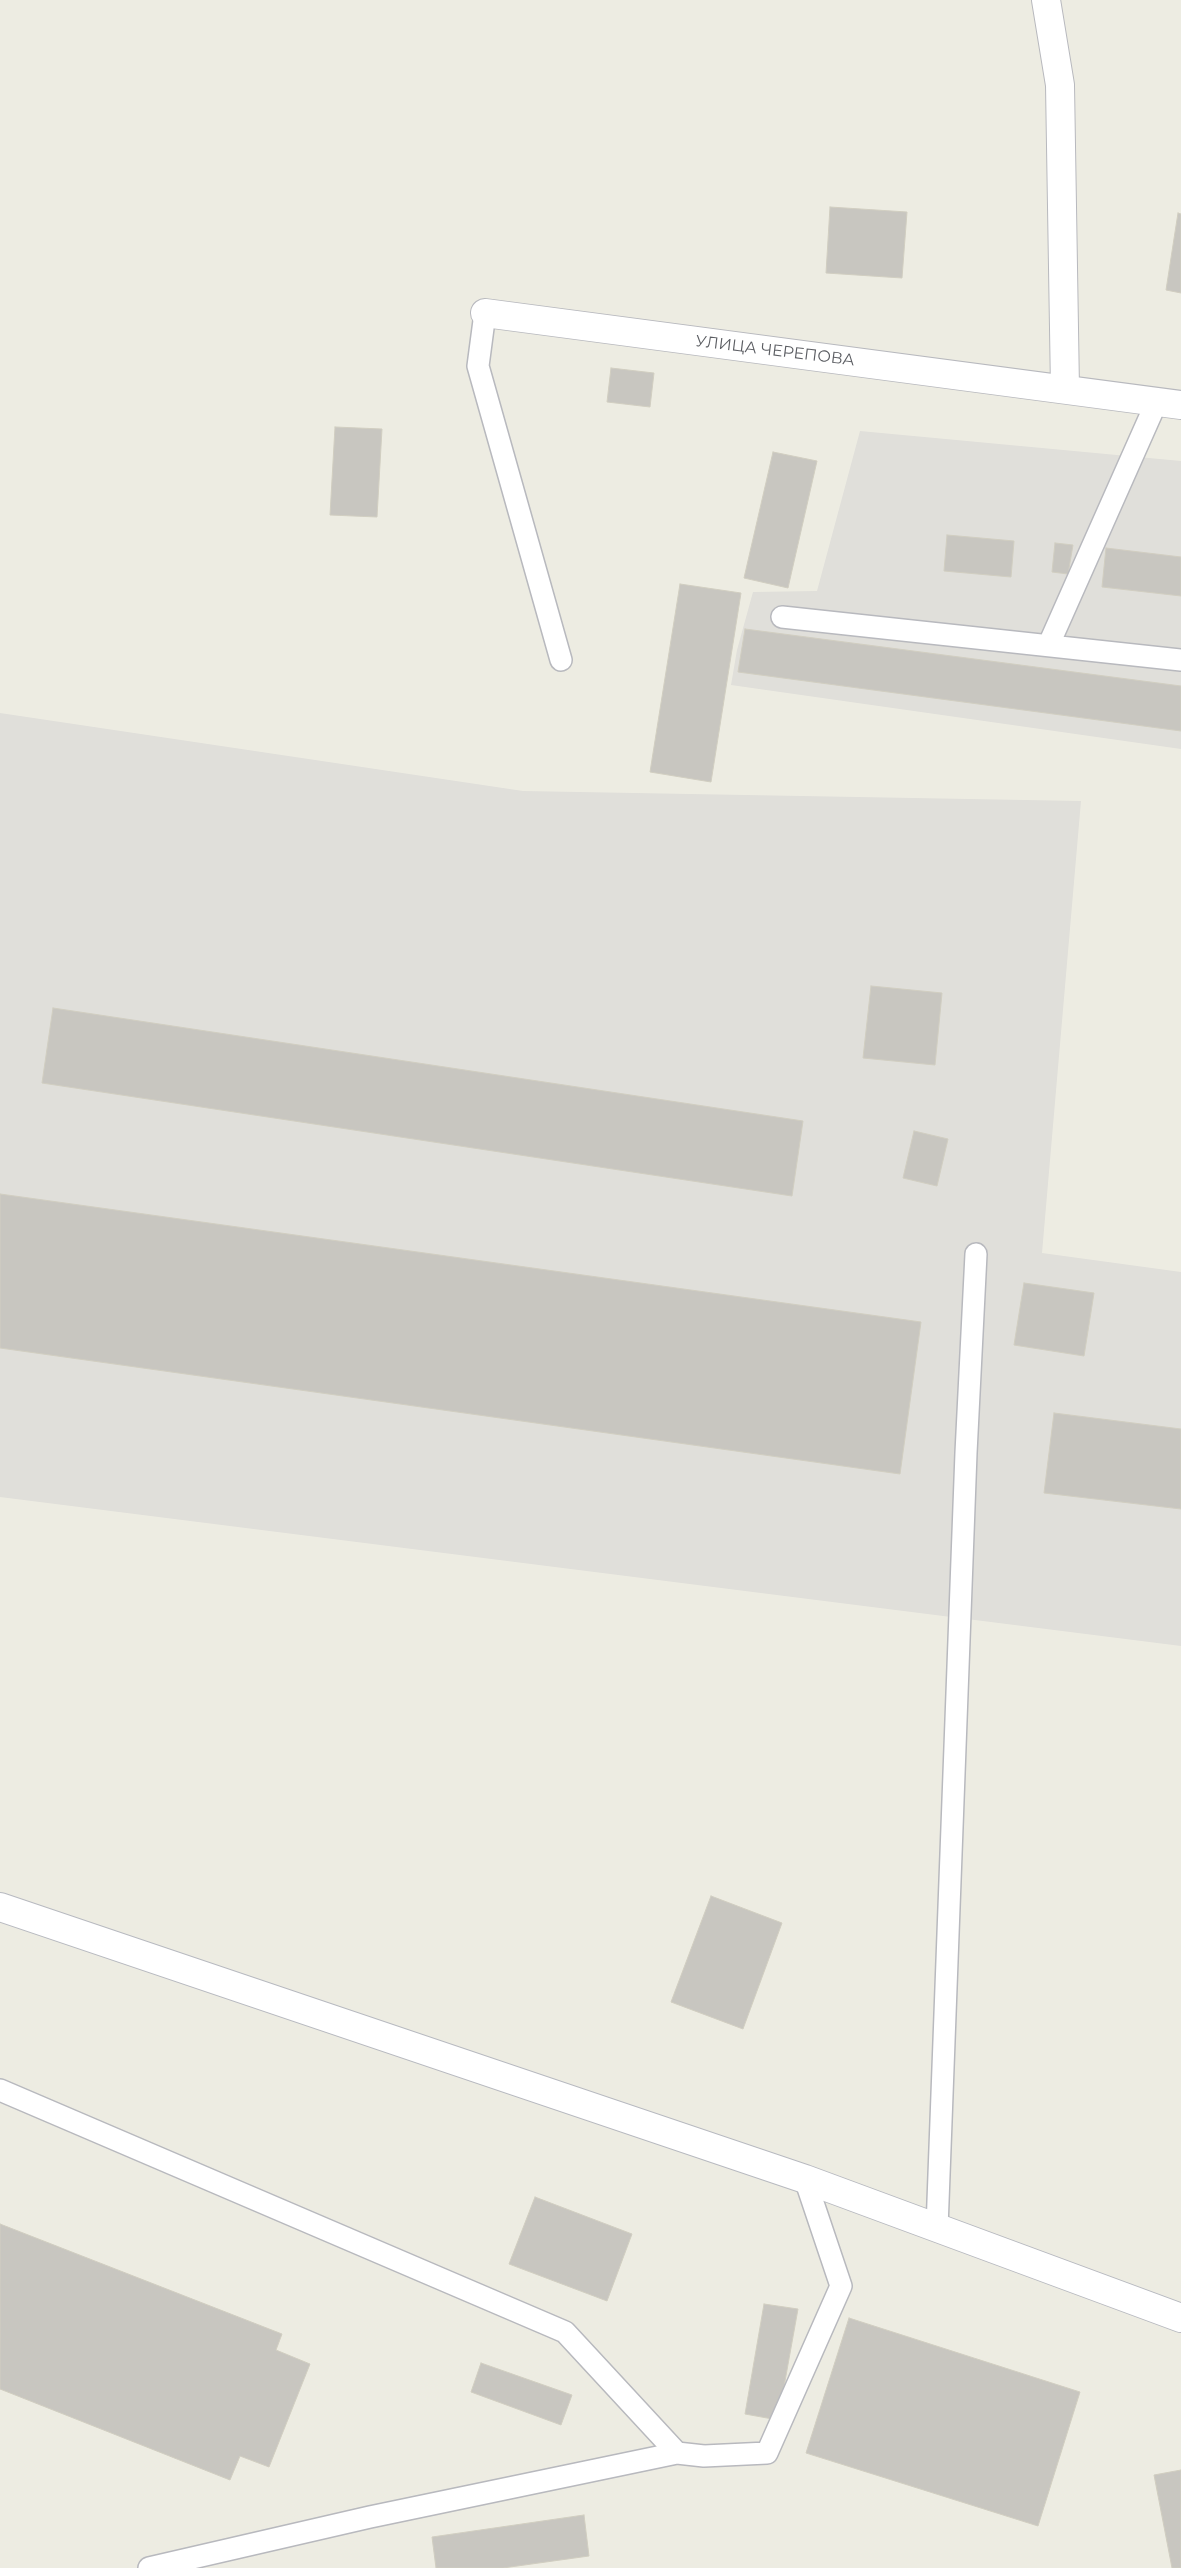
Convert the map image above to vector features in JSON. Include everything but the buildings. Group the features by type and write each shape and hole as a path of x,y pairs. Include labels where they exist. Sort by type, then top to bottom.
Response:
{"street":[{"path":"1046,0 1060,85 1065,389"},
{"name":"УЛИЦА ЧЕРЕПОВА","path":"485,313 1169,403"},
{"path":"0,1907 805,2179 1181,2318"}],"lane":[{"path":"485,313 478,366 560,660"},
{"path":"1049,644 1169,403"},
{"path":"782,617 1049,644 1181,660"},
{"path":"936,2228 966,1453 976,1254"},
{"path":"0,2090 565,2332 677,2452"},
{"path":"148,2568 370,2517 677,2452 704,2456 767,2452 841,2286 805,2179"}],"shaded area":[{"path":"860,431 1181,461 1181,749 731,685 737,650 753,592 817,591"},
{"path":"0,713 523,791 1081,801 1042,1253 1181,1272 1181,1646 0,1497"}]}
